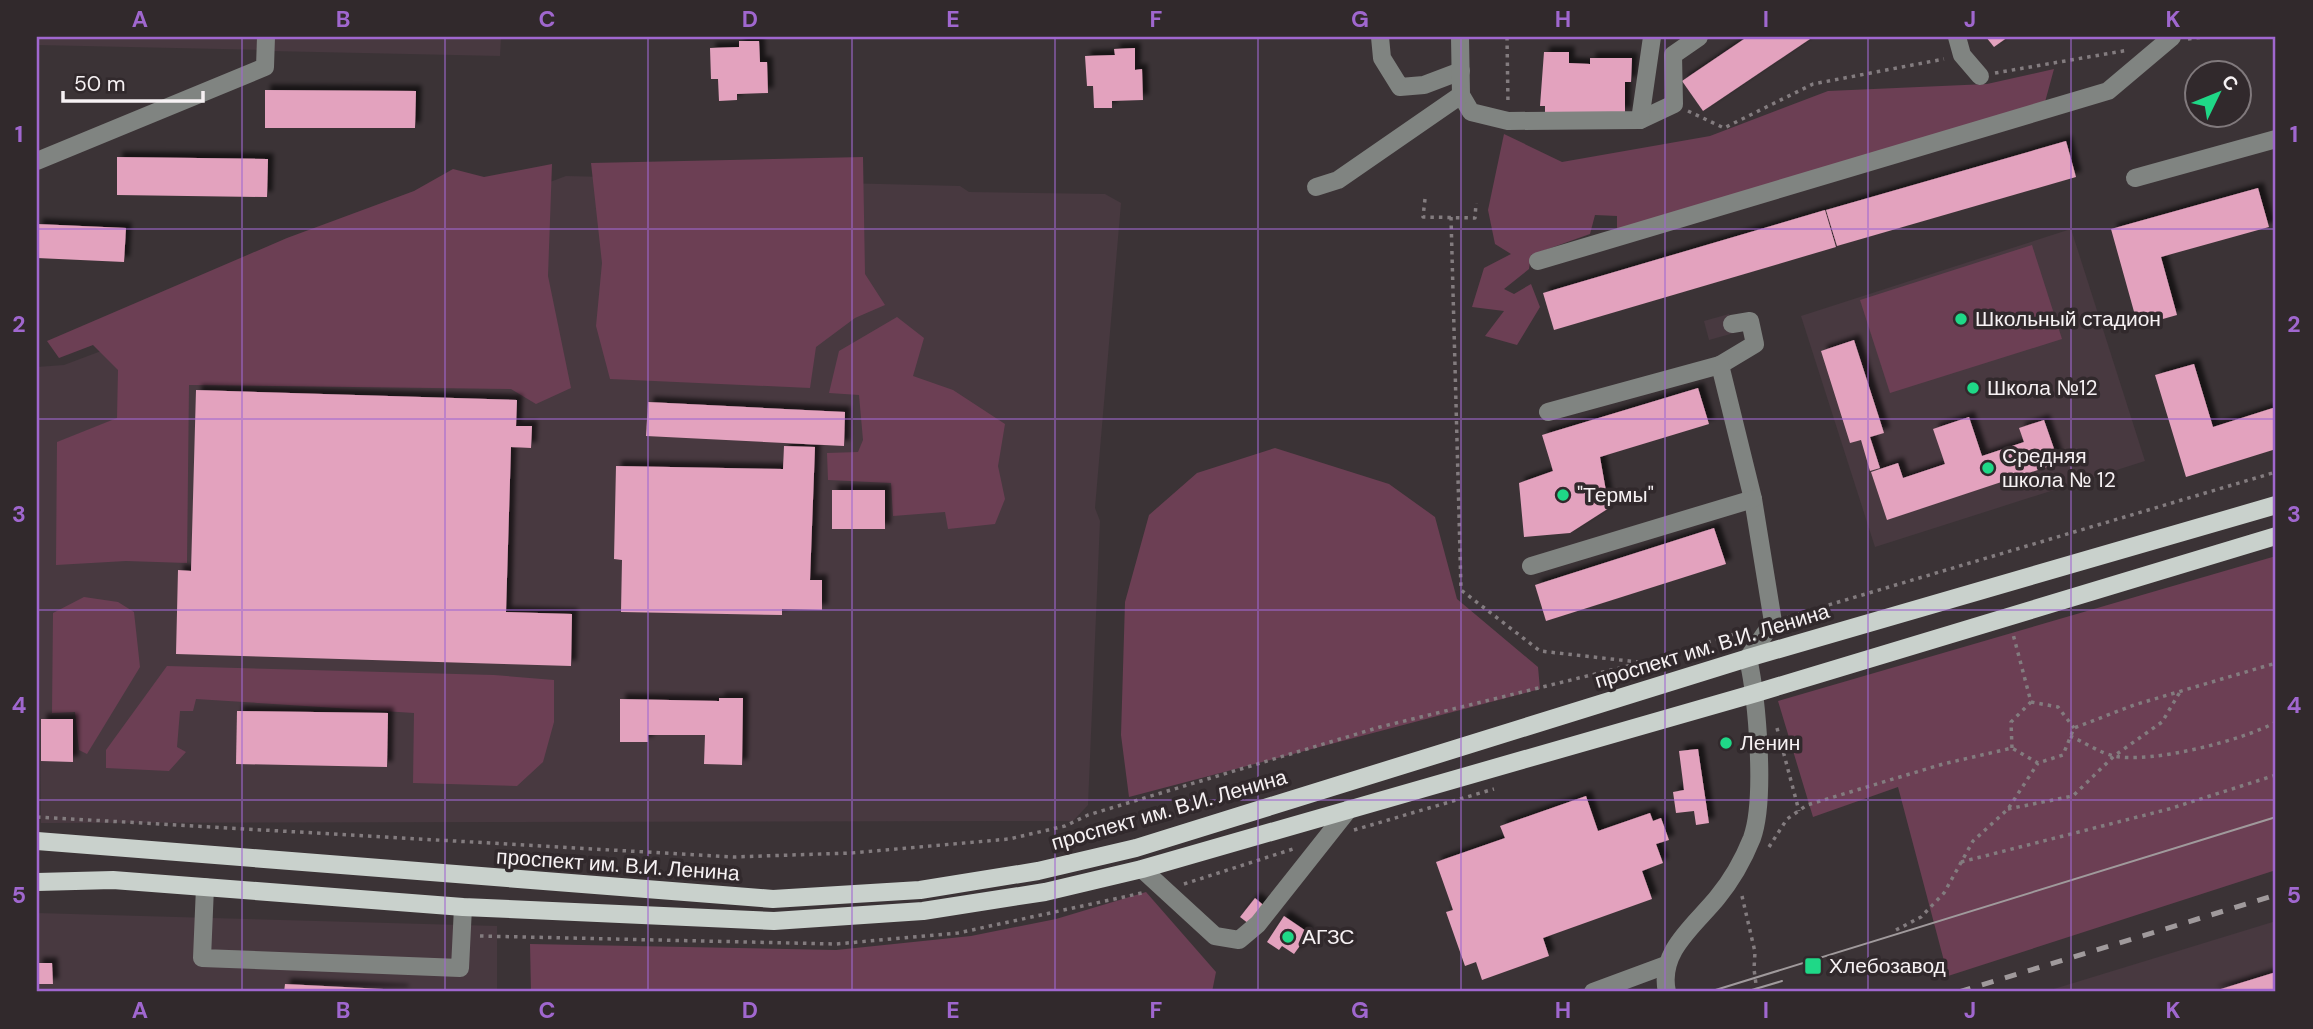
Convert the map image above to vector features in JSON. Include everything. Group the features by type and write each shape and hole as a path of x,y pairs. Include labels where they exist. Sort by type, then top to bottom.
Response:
{"main road":[{"name":"проспект им. В.И. Ленина","path":"37,841 773,900 920,890 1038,871 1136,848 1748,658 2276,505"},
{"path":"37,881 113,880 463,907 774,922 923,911 1045,892 1142,869 1756,693 2276,536"}],"street":[{"path":"37,162 265,67 266,37"},
{"path":"1380,37 1382,58 1400,87 1424,85 1461,71"},
{"path":"1461,37 1461,95 1471,112 1508,121 1640,120 1674,104 1674,55 1699,37"},
{"path":"1640,120 1653,37"},
{"path":"1956,37 1962,55 1980,76"},
{"path":"1538,261 2108,90 2170,40"},
{"path":"1316,187 1338,180 1461,95"},
{"path":"2134,178 2276,139"},
{"path":"1548,412 1720,365 1755,344 1750,321 1732,324"},
{"path":"1667,992 1666,965 1672,951 1718,897 1752,838 1757,817 1756,693 1748,658 1773,622 1754,499 1720,365"},
{"path":"1531,566 1754,499"},
{"path":"1142,869 1215,936 1238,940 1258,924 1349,809"},
{"path":"205,887 202,958 460,968 463,907"},
{"path":"1593,992 1666,965"}],"path":[{"path":"1507,37 1508,121"},
{"path":"1980,76 2170,40 2203,37"},
{"path":"1674,104 1724,128 1814,84 1962,55"},
{"path":"1425,199 1423,217 1475,218 1476,203"},
{"path":"1451,217 1461,590 1541,650 1644,662"},
{"path":"37,817 733,857 851,853 1009,839 1065,826 1088,815 1380,727 1644,662 2276,472"},
{"path":"2012,627 2031,702"},
{"path":"1896,929 1921,917 1944,893 1973,841 2008,809 2038,763 2063,755 2074,728 2276,663"},
{"path":"2008,809 2073,796 2114,756 2162,722 2180,692"},
{"path":"2031,702 2058,707 2074,728"},
{"path":"2012,748 2011,722 2031,702"},
{"path":"2070,736 2114,756 2145,757 2217,743 2276,722"},
{"path":"1776,726 1799,811"},
{"path":"1766,853 1787,819 1807,805 1943,764 2012,748 2038,763"},
{"path":"1961,862 2169,809 2276,775"},
{"path":"1741,893 1755,952 1757,992"}],"shaded area":[{"path":"37,37 263,37 263,50 37,45"},
{"path":"270,37 501,37 500,56 270,51"},
{"path":"2054,69 2045,102 1617,230 1617,216 1595,215 1590,234 1531,255 1529,269 1504,289 1514,294 1531,284 1540,307 1517,345 1485,336 1504,311 1472,307 1484,268 1511,254 1495,244 1488,210 1504,134 1562,162 1710,136 1828,91 1987,84"},
{"path":"863,157 865,274 885,305 855,318 816,347 810,388 610,379 596,326 602,263 591,163"},
{"path":"552,164 548,276 571,388 536,404 511,389 189,385 187,563 126,561 56,565 57,442 117,418 118,370 93,345 59,358 47,341 287,238 414,191 453,169 484,177"},
{"path":"566,176 960,186 969,192 1105,194 1121,203 1095,508 1100,521 1088,805 1073,821 41,823 37,367 64,365"},
{"name":"Школа №12","path":"2071,229 2145,461 1875,547 1801,316"},
{"name":"Школьный стадион","path":"2032,245 2062,339 1890,393 1860,300"},
{"path":"1729,314 1734,333 1709,340 1704,321"},
{"path":"897,317 924,338 913,376 953,390 1005,424 998,466 1005,499 995,524 948,529 945,512 893,516 891,483 828,480 827,453 858,452 863,440 859,395 829,393 839,351"},
{"path":"1275,448 1389,484 1435,517 1457,599 1538,667 1540,689 1129,797 1121,735 1125,602 1149,515 1197,473"},
{"path":"2276,556 2276,870 1948,976 1898,787 1813,817 1778,701"},
{"path":"84,597 118,602 134,612 140,667 87,754 79,750 75,712 52,713 53,613"},
{"path":"167,666 494,675 554,680 554,722 543,762 517,786 413,783 414,713 196,699 193,711 180,711 177,747 186,752 169,771 106,768 106,750"},
{"path":"1146,892 1216,972 1212,992 531,992 530,944 836,950 971,936 1056,919"},
{"path":"37,913 497,926 497,992 37,992"},
{"path":"2276,921 2276,992 2044,992"}],"building":[{"path":"1747,37 1813,37 1703,111 1682,81"},
{"path":"1986,37 2008,37 1994,47"},
{"path":"739,41 759,41 760,62 767,62 768,93 737,94 737,100 719,101 718,79 711,79 710,48 739,47"},
{"path":"1135,48 1135,70 1142,69 1143,100 1112,101 1112,108 1094,108 1093,86 1087,86 1085,56 1115,55 1114,49"},
{"path":"1544,52 1569,52 1569,63 1590,64 1590,58 1632,58 1631,82 1625,82 1625,113 1545,112 1545,106 1540,106"},
{"path":"265,90 416,91 415,128 265,128"},
{"path":"2066,141 2076,177 1837,246 1826,210"},
{"path":"117,157 268,159 267,197 117,195"},
{"path":"2258,188 2269,227 2161,257 2177,315 2138,326 2111,229"},
{"path":"1825,210 1836,247 1554,330 1543,293"},
{"path":"37,224 126,228 124,262 37,258"},
{"path":"1854,340 1884,433 1870,437 1880,468 1870,471 1861,440 1850,443 1821,351"},
{"path":"2194,364 2213,427 2276,407 2276,449 2186,477 2155,375"},
{"path":"1698,388 1709,424 1600,457 1609,508 1570,533 1524,537 1519,483 1553,471 1542,435"},
{"path":"196,390 517,400 516,426 532,426 531,448 511,447 506,612 572,614 571,666 176,654 178,570 191,571"},
{"path":"648,402 845,412 844,446 646,436"},
{"name":"Средняя школа № 12","path":"1969,417 1982,456 2024,442 2019,428 2044,420 2059,463 1887,520 1871,472 1898,463 1903,478 1945,464 1933,429"},
{"path":"784,446 815,447 810,580 822,580 822,610 782,609 782,615 621,612 622,560 614,559 616,466 783,469"},
{"path":"832,490 885,490 885,529 832,529"},
{"path":"1714,528 1726,564 1546,621 1535,585"},
{"path":"719,698 743,698 742,765 704,764 705,735 648,735 648,742 620,742 620,699 719,701"},
{"path":"237,711 388,713 387,767 236,764"},
{"path":"41,719 73,719 73,762 41,761"},
{"path":"1698,749 1709,823 1696,825 1694,811 1676,813 1673,792 1684,790 1679,751"},
{"path":"1586,796 1598,831 1650,813 1653,821 1661,818 1669,840 1656,844 1663,863 1642,871 1652,899 1543,938 1549,956 1482,980 1476,962 1465,966 1446,912 1453,910 1436,862 1505,838 1500,826"},
{"path":"1255,898 1268,909 1253,927 1240,917"},
{"name":"АГЗС","path":"1284,916 1309,933 1294,954 1282,946 1279,950 1267,942"},
{"path":"37,963 52,963 53,984 37,984"},
{"path":"2276,972 2276,992 2211,992"},
{"path":"285,984 403,990 403,992 284,992"}],"tram line":[{"path":"1709,992 2276,817"},
{"path":"1745,992 1782,981"}],"railway":[{"path":"1959,992 2276,895"}],"place":[{"name":"Школьный стадион","path":"1961,319"},
{"name":"Школа №12","path":"1973,388"},
{"name":"Средняя школа № 12","path":"1988,468"},
{"name":"\"Термы\"","path":"1563,495"},
{"name":"Ленин","path":"1726,743"},
{"name":"АГЗС","path":"1288,937"},
{"name":"Хлебозавод","path":"1813,966"}]}
